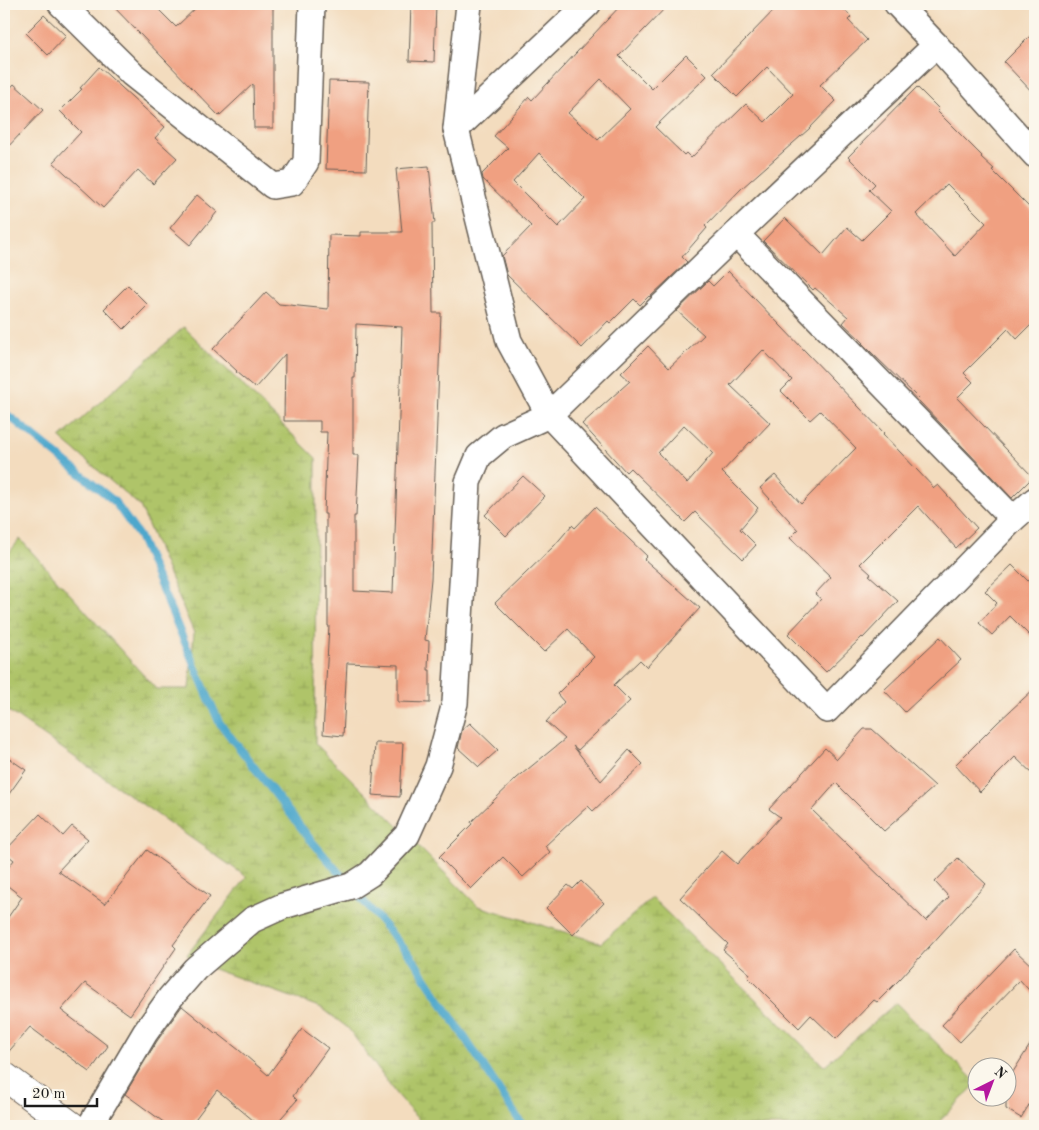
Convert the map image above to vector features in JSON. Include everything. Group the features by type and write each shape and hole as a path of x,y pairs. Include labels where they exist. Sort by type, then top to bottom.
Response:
{"street":[{"path":"61,4 132,74 273,186 292,183 306,162 312,4"},
{"path":"469,4 456,130 510,340 549,415 827,710 1014,519 1035,500"},
{"path":"456,130 588,4"},
{"path":"897,4 1035,155"},
{"path":"90,1126 145,1033 170,998 195,970 252,920 283,906 351,886 364,878 407,835 438,766 455,703 468,482 479,456 502,436 549,415 736,234 936,45"},
{"path":"736,234 1014,519"},
{"path":"4,1076 72,1126"}],"green space":[{"path":"184,327 316,458 315,743 478,906 601,943 652,898 824,1066 896,1003 966,1072 966,1094 935,1126 424,1126 396,1094 348,1028 322,1008 199,964 187,955 247,877 4,708 4,559 20,539 156,689 189,689 194,633 140,506 60,438"}],"building":[{"path":"111,4 153,4 176,27 200,4 273,4 273,128 254,128 253,84 219,116"},
{"path":"411,4 436,4 434,62 409,61"},
{"path":"622,4 669,4 619,56 652,89 686,55 707,76 655,127 684,155 686,153 691,158 746,104 765,122 793,94 767,67 737,97 713,73 780,4 839,4 851,17 848,20 867,40 820,85 836,101 809,129 742,188 705,226 707,228 682,257 687,262 640,305 634,299 610,323 608,321 582,348 507,275 502,256 531,226 483,179 482,174 508,148 494,136 529,97 532,100","holes":["601,79 630,109 598,140 568,113","539,153 585,199 558,227 513,182"]},
{"path":"44,15 66,36 48,55 26,33"},
{"path":"1035,31 1035,95 1004,62"},
{"path":"99,67 165,127 155,138 177,158 153,184 138,170 103,208 53,162 81,132 60,111 82,89 80,88"},
{"path":"329,81 369,82 366,170 326,169"},
{"path":"14,84 43,110 4,151 4,95"},
{"path":"917,87 939,109 937,111 994,169 992,170 1035,213 1035,321 1017,339 1008,329 964,373 973,382 957,398 1033,477 1012,498 919,399 843,323 848,317 815,288 813,290 763,241 785,218 823,255 847,227 862,240 891,211 869,190 875,184 848,157","holes":["947,184 986,223 955,256 916,214"]},
{"path":"429,166 435,223 432,223 433,313 441,313 431,579 425,640 429,641 430,703 398,702 398,665 347,663 343,736 323,734 329,626 328,586 326,586 326,514 324,514 327,432 320,432 320,421 284,421 285,354 255,388 213,349 266,292 279,304 328,309 329,235 361,236 361,232 402,232 396,169","holes":["356,324 402,327 393,593 354,591 354,516 356,516 359,455 353,455 353,378 355,378"]},
{"path":"197,195 217,212 190,245 170,228"},
{"path":"728,271 884,433 934,488 938,485 977,528 956,548 918,506 860,564 871,574 869,575 898,601 863,638 826,672 788,634 821,599 815,594 831,577 790,538 798,530 760,488 775,475 801,504 856,448 820,411 810,420 781,391 792,380 763,350 730,385 770,423 722,472 758,508 740,529 756,545 743,559 695,512 685,522 630,468 626,472 582,424 630,381 621,373 648,346 669,368 704,335 677,311 708,281 713,286","holes":["684,425 713,453 687,483 658,453"]},
{"path":"128,285 148,305 124,329 104,309"},
{"path":"523,476 545,496 506,536 485,515"},
{"path":"595,507 647,556 644,559 700,608 647,667 640,660 614,685 630,701 578,750 573,746 601,781 629,750 643,764 593,811 588,806 545,846 550,852 523,877 503,857 471,889 439,857 472,824 471,822 517,778 565,739 546,722 564,702 557,694 594,657 568,629 544,652 495,603 554,546 572,525 575,528"},
{"path":"1012,565 1035,588 1035,641 1010,616 992,635 979,623 997,603 985,591"},
{"path":"940,637 961,660 905,712 884,690"},
{"path":"1035,688 1035,776 1015,757 980,792 955,765"},
{"path":"470,723 498,750 479,767 458,748 462,730"},
{"path":"864,729 872,729 935,786 884,831 836,783 812,810 926,921 949,897 935,882 958,858 986,884 901,978 877,1002 874,1000 836,1039 811,1015 799,1028 748,977 750,974 723,950 728,944 680,898 722,851 737,864 780,817 769,809 825,748 837,759"},
{"path":"375,743 403,743 400,797 372,795"},
{"path":"4,755 26,770 4,801"},
{"path":"40,814 63,836 72,826 88,839 58,871 105,904 147,850 210,896 173,945 176,948 130,1015 85,983 61,1010 108,1046 90,1072 30,1027 4,1057 4,923 22,897 4,883 4,873 14,860 4,852"},
{"path":"581,881 604,903 573,935 546,908 568,885 573,889"},
{"path":"1014,949 1035,969 1035,997 1020,980 960,1042 942,1025"},
{"path":"182,1006 268,1075 302,1029 328,1048 293,1096 297,1100 274,1126 260,1126 217,1090 190,1126 169,1126 125,1094 157,1041"},
{"path":"1035,1037 1035,1095 1021,1118 1006,1109 1016,1108 1016,1067"}],"waterway":[{"path":"4,412 114,501 139,536 219,722 310,839 413,959 523,1126"}]}
